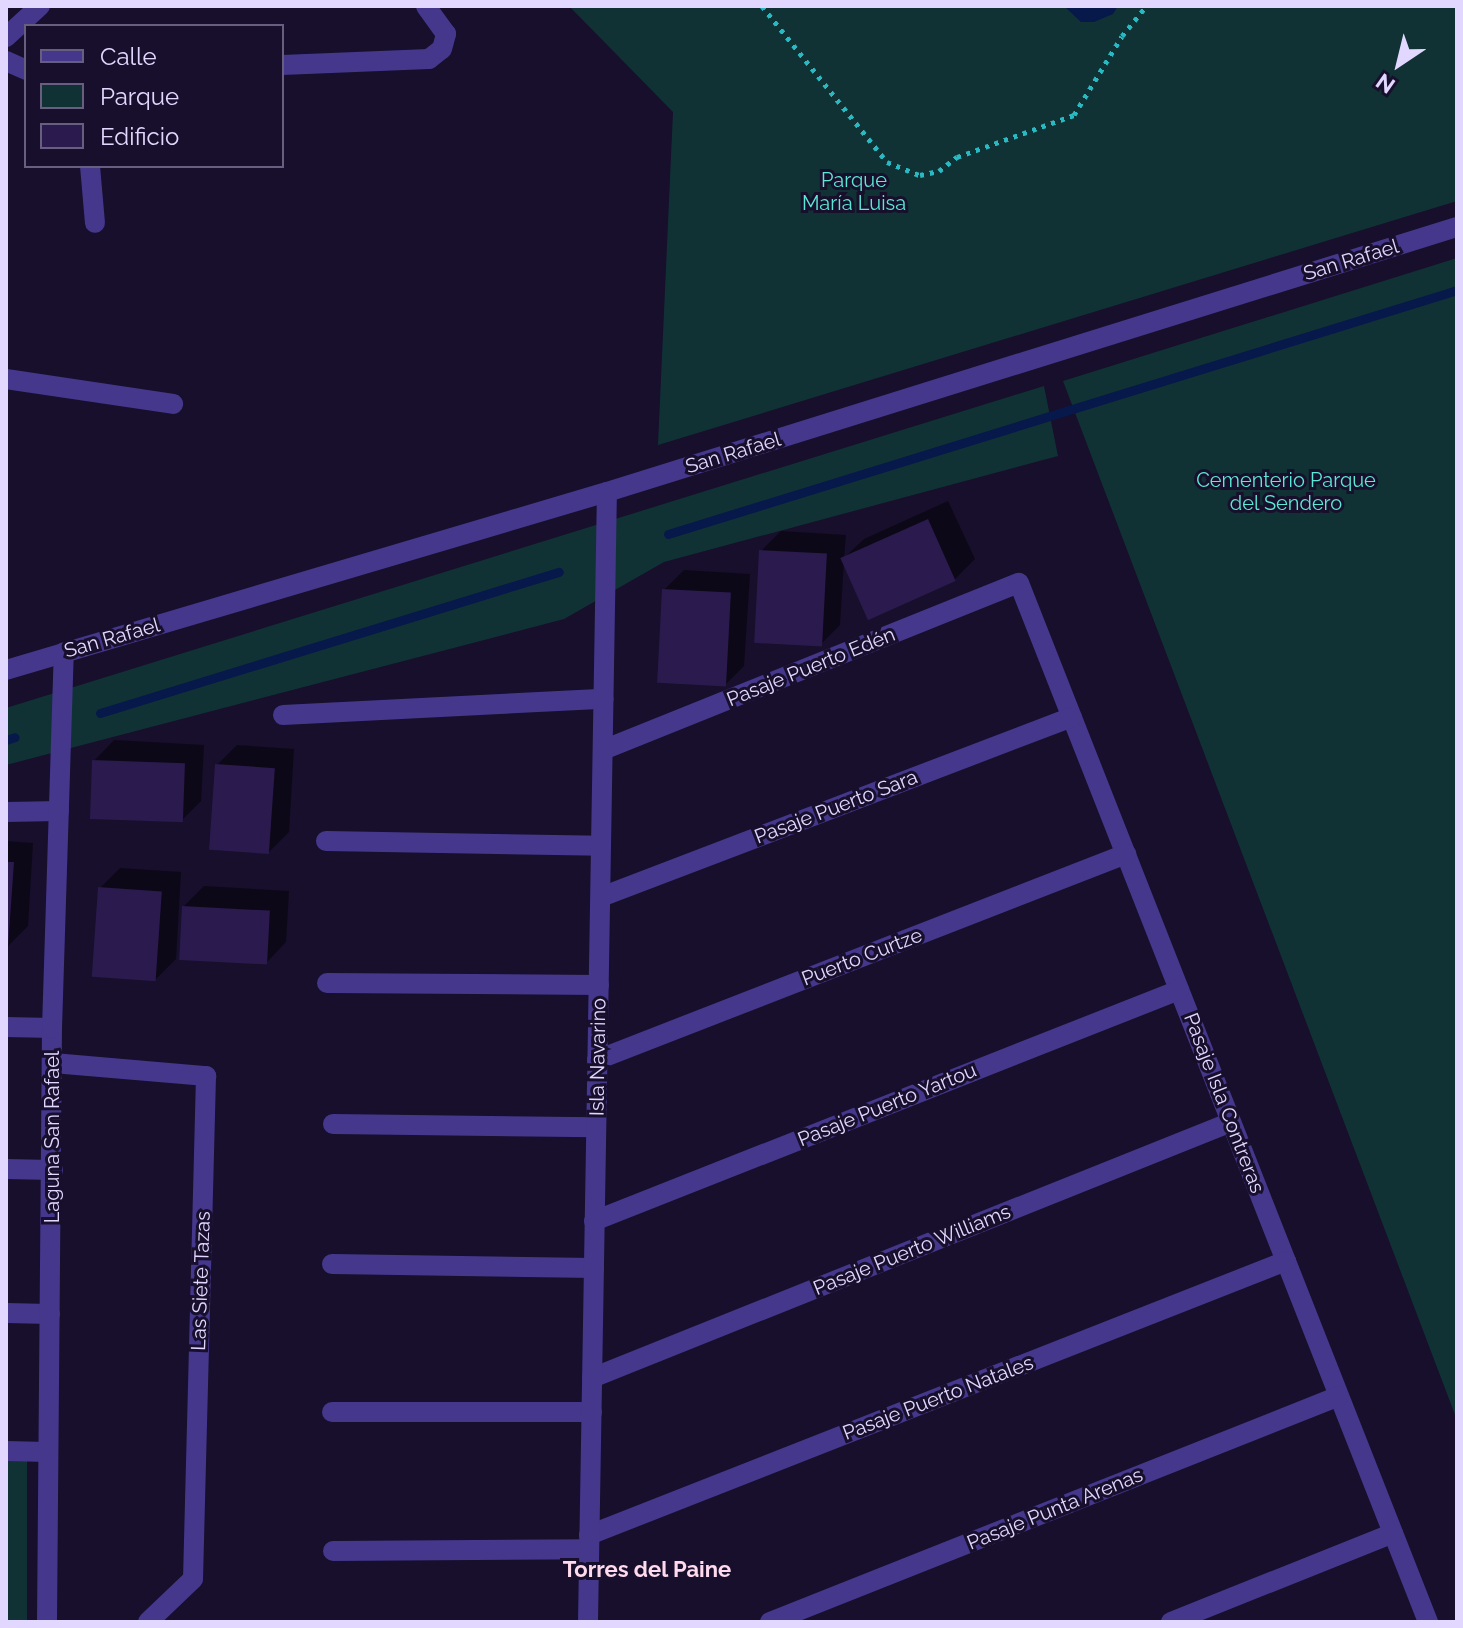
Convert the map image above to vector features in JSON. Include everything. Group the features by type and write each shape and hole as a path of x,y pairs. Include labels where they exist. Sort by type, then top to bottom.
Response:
{"street":[{"path":"6,37 40,6"},
{"path":"284,65 429,59 445,42 433,13"},
{"path":"90,168 95,223"},
{"name":"San Rafael","path":"6,670 607,492 1457,227"},
{"path":"6,379 173,404"},
{"name":"Isla Navarino","path":"588,1622 607,492"},
{"name":"Pasaje Isla Contreras","path":"1019,583 1428,1622"},
{"name":"Pasaje Puerto Edén","path":"603,750 1019,583"},
{"name":"Laguna San Rafael","path":"47,1622 52,1028 64,652"},
{"path":"283,715 604,699"},
{"name":"Pasaje Puerto Sara","path":"601,897 1072,717"},
{"path":"6,812 59,811"},
{"path":"326,841 601,846"},
{"name":"Puerto Curtze","path":"597,1060 1126,854"},
{"path":"327,983 599,985"},
{"name":"Pasaje Puerto Yartou","path":"594,1221 1179,990"},
{"path":"6,1027 52,1028"},
{"name":"Las Siete Tazas","path":"53,1063 206,1076 193,1579 148,1622"},
{"name":"Pasaje Puerto Williams","path":"592,1378 1231,1122"},
{"path":"333,1124 596,1127"},
{"path":"6,1169 53,1170"},
{"name":"Pasaje Puerto Natales","path":"589,1542 1286,1261"},
{"path":"332,1264 594,1268"},
{"path":"6,1313 50,1314"},
{"name":"Pasaje Punta Arenas","path":"770,1622 1339,1396"},
{"path":"332,1412 592,1412"},
{"path":"6,1451 48,1452"},
{"path":"1171,1622 1393,1533"},
{"path":"333,1551 589,1542"}],"path":[{"path":"762,6 887,162 920,175 939,171 957,157 1074,115 1122,36 1146,6"}],"green space":[{"name":"Parque María Luisa","path":"569,6 1457,6 1457,201 658,445 673,112"},
{"name":"Cementerio Parque del Sendero","path":"1457,258 1457,1420 1063,381"},
{"path":"1044,386 1058,456 664,562 564,619 6,765 6,708"},
{"path":"6,1458 27,1458 27,1622 6,1622"}],"shaded area":[{"path":"1064,6 1118,6 1113,14 1094,22 1081,22"}],"building":[{"path":"928,519 956,581 868,620 840,558"},
{"path":"759,550 827,554 822,646 754,643"},
{"path":"662,589 731,593 726,686 657,683"},
{"path":"92,760 185,763 183,822 90,819"},
{"path":"215,764 275,768 269,854 209,850"},
{"path":"6,862 14,862 8,947 6,946"},
{"path":"98,887 162,891 156,981 92,977"},
{"path":"182,906 270,911 267,965 179,960"}],"waterway":[{"path":"668,534 1457,290"},
{"path":"100,713 559,572"},
{"path":"6,740 15,737"}],"district":[{"name":"Torres del Paine","path":"647,1570"}]}
